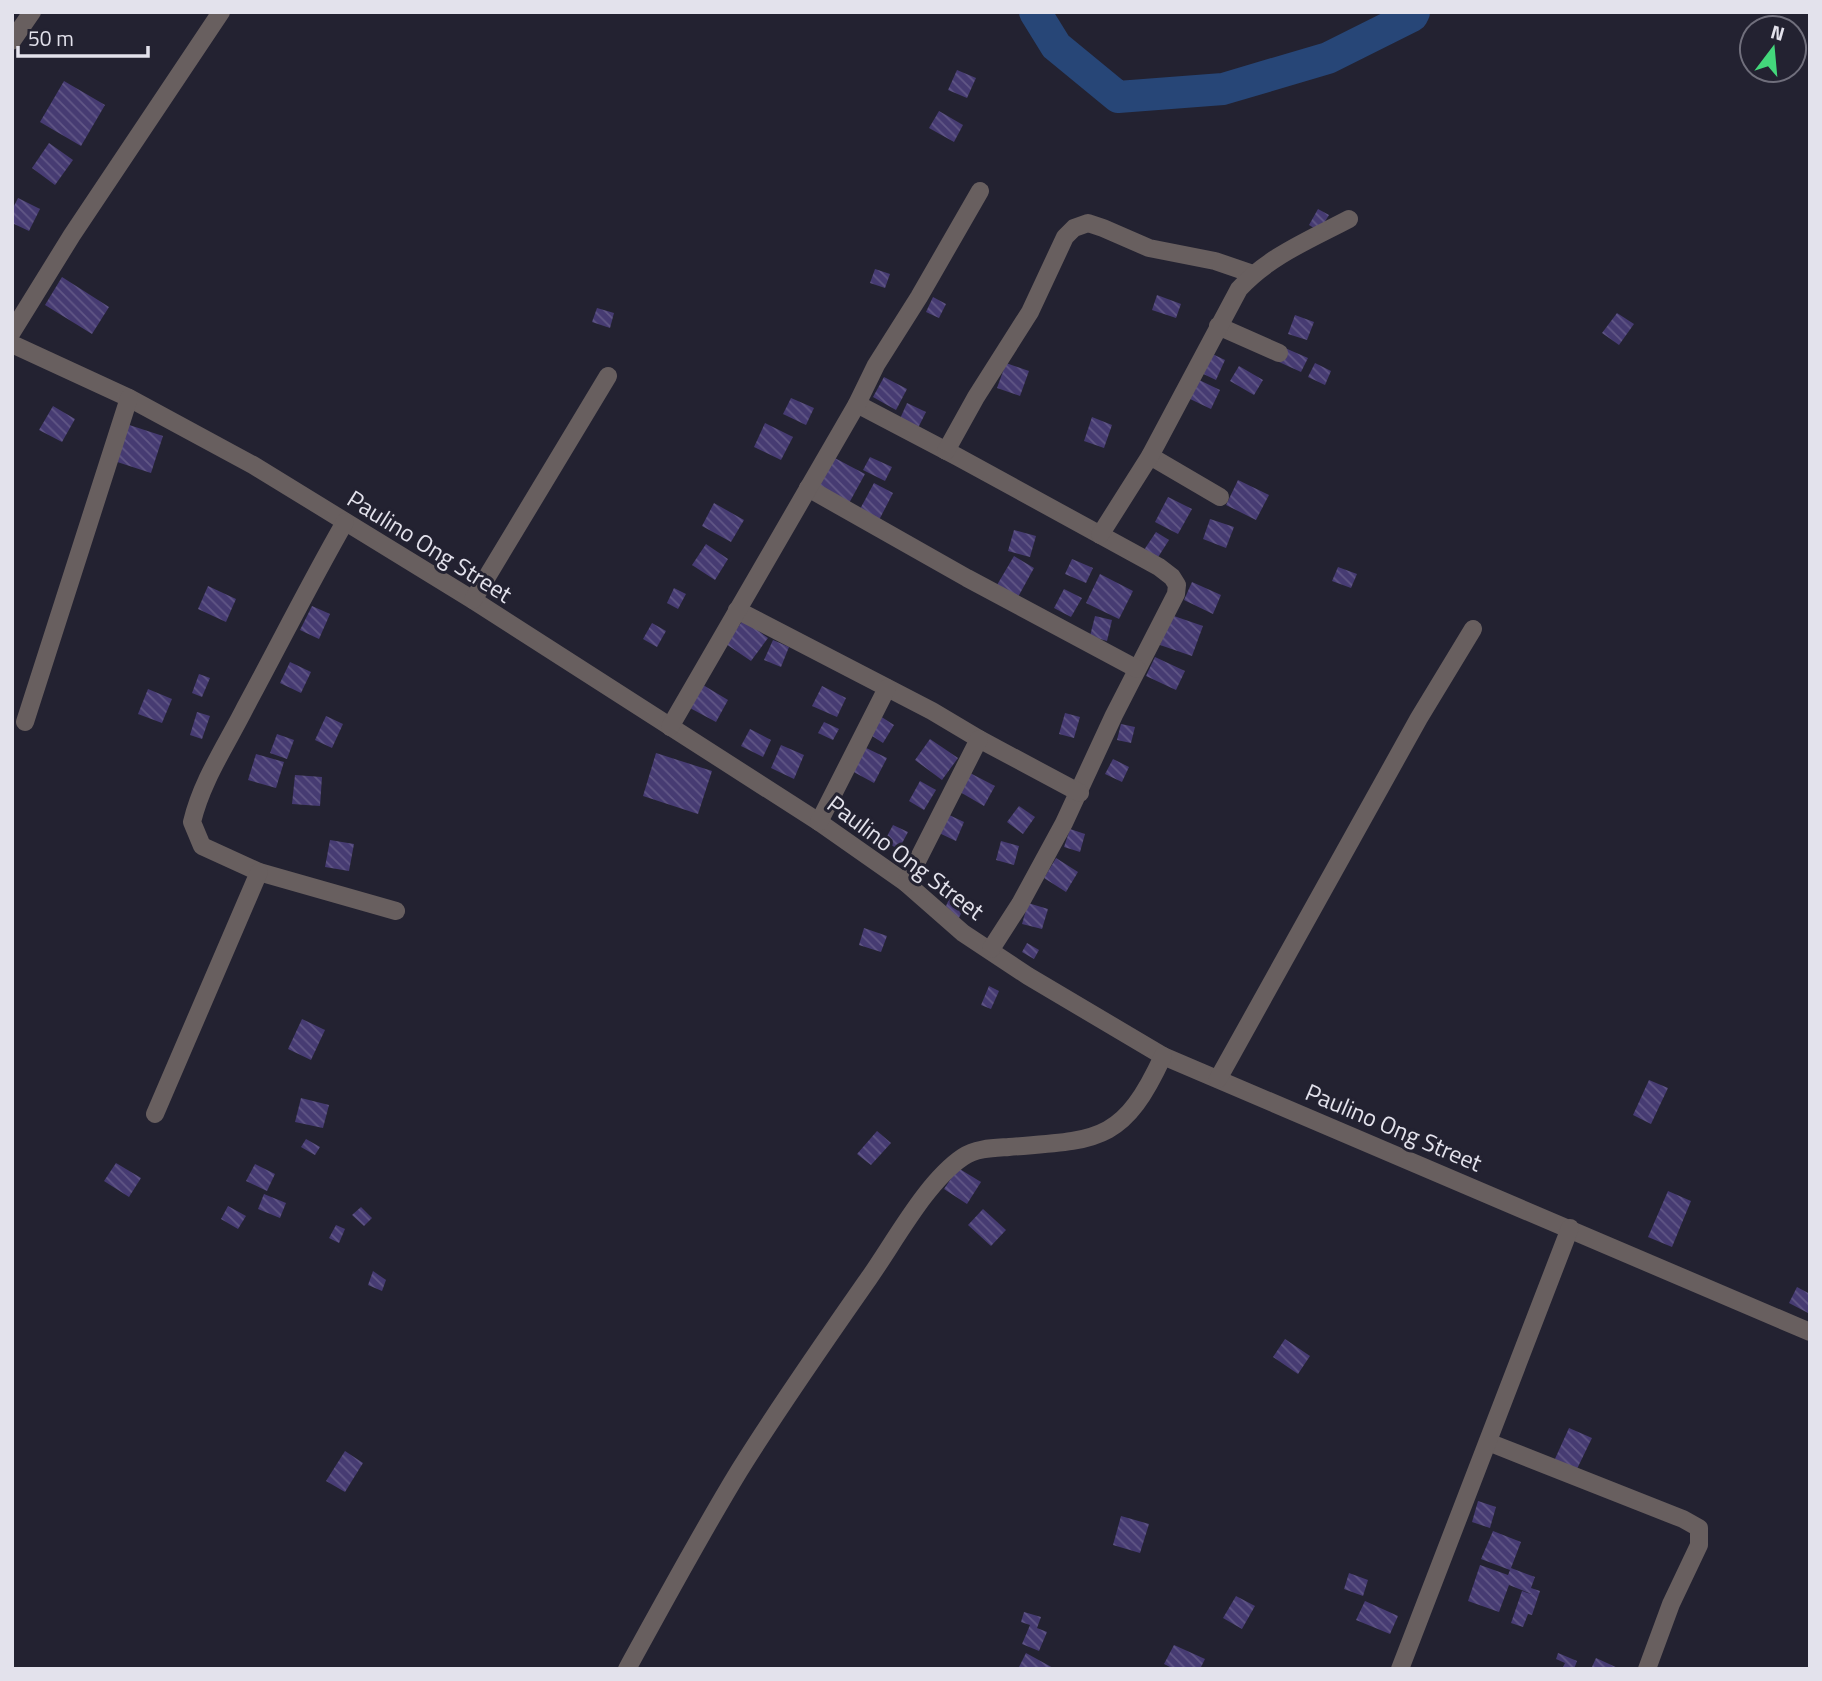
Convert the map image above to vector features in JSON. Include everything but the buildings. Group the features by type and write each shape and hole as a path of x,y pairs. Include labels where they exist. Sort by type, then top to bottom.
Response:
{"street":[{"path":"12,41 32,12"},
{"path":"12,332 72,235 221,12"},
{"path":"670,727 857,404 876,365 919,297 979,191"},
{"path":"1100,535 1150,456 1239,289 1253,274 1276,258 1349,219"},
{"path":"946,451 976,397 1030,312 1065,237 1074,228 1087,223 1149,248 1214,261 1253,274"},
{"path":"1218,326 1279,353"},
{"name":"Paulino Ong Street","path":"12,344 129,398 253,465 473,600 819,822 906,883 963,933 1072,1004 1163,1056 1810,1332"},
{"path":"473,600 608,376"},
{"path":"25,722 129,398"},
{"path":"857,404 1159,567 1172,576 1177,585 1176,594 1114,715 1080,793 1020,904 991,949"},
{"path":"1150,456 1220,497"},
{"path":"808,488 967,578 1137,669"},
{"path":"345,522 206,780 191,822 202,846 259,872 396,911"},
{"path":"737,610 932,711 1080,793"},
{"path":"1218,1079 1412,730 1474,629"},
{"path":"819,822 887,688"},
{"path":"906,883 979,739"},
{"path":"155,1114 259,872"},
{"path":"627,1669 698,1539 741,1469 828,1335 927,1194 947,1171 965,1155 986,1149 1088,1139 1113,1128 1138,1104 1163,1056"},
{"path":"1401,1669 1570,1228"},
{"path":"1488,1443 1671,1514 1699,1528 1699,1545 1671,1604 1647,1669"}],"waterway":[{"path":"1035,12 1056,46 1118,97 1223,89 1328,58 1412,16 1414,12"}]}
